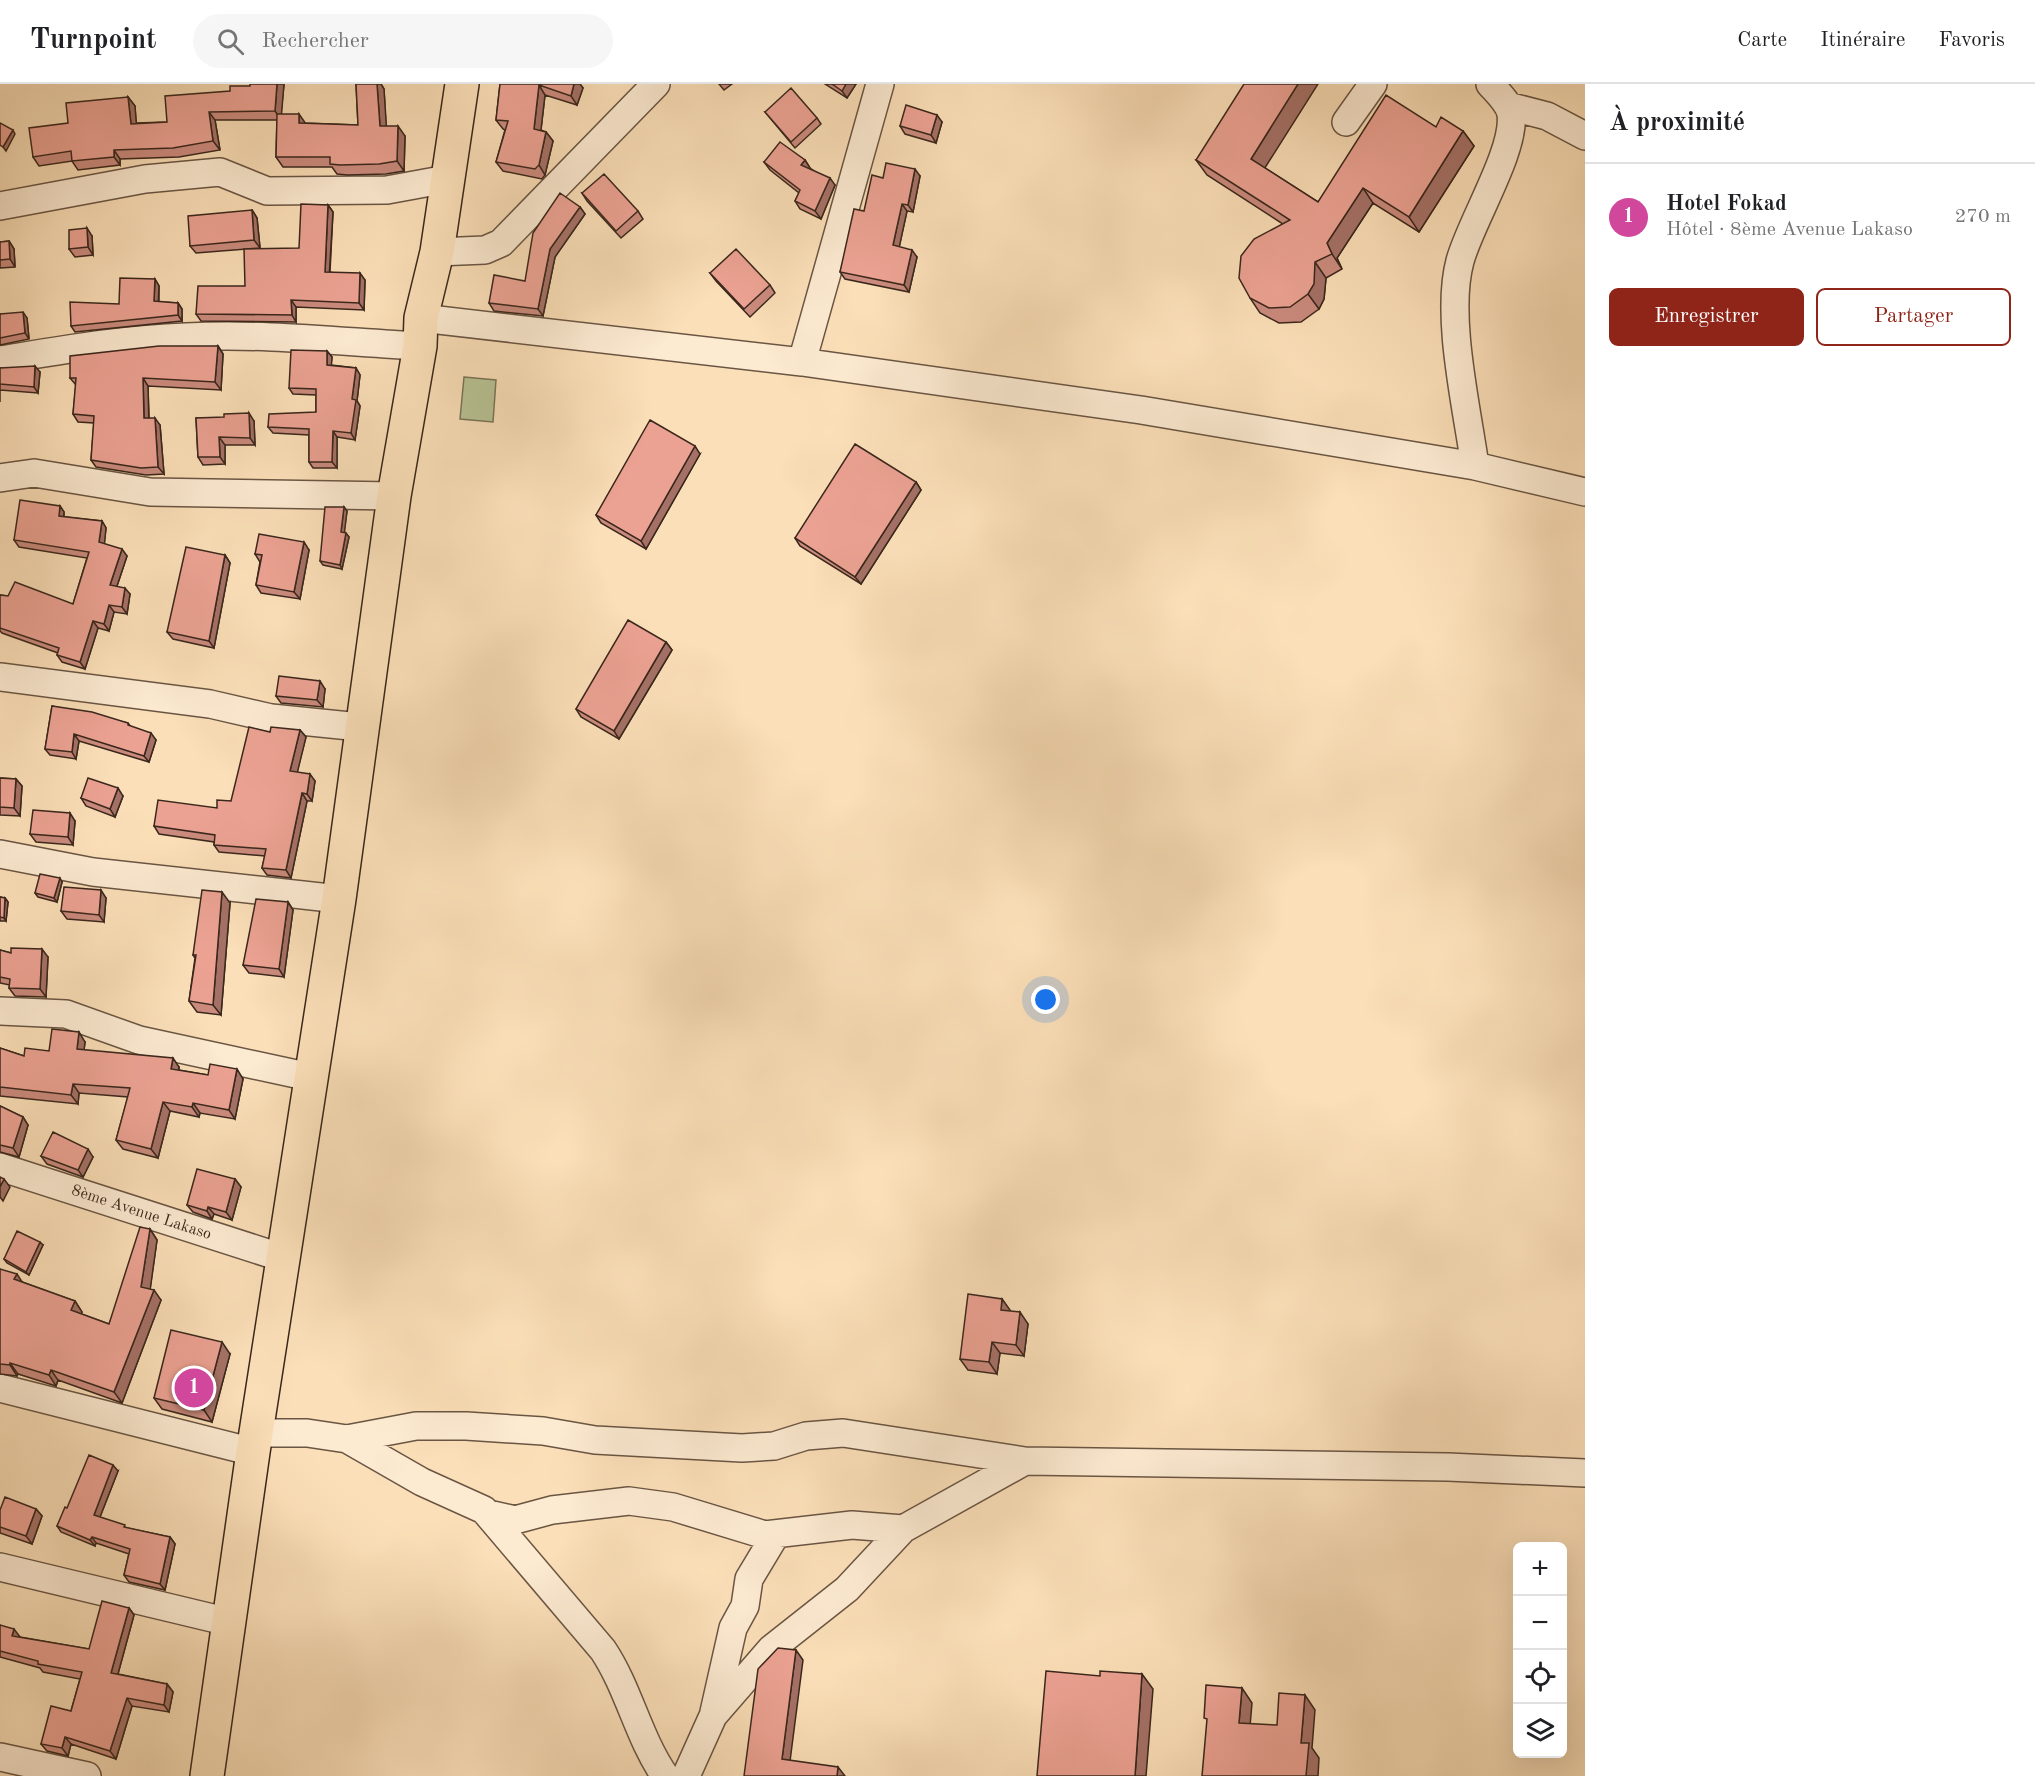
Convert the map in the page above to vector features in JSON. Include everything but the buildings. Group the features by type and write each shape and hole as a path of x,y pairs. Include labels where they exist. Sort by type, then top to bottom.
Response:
{"highway":[{"path":"207,1776 310,1077 339,899 360,727 394,496 420,332 437,252 462,84"}],"street":[{"path":"437,252 485,250 501,243 656,84"},
{"path":"802,362 880,84"},
{"path":"1346,122 1373,84"},
{"path":"1475,466 1456,326 1455,294 1460,260 1510,138 1511,114 1508,106 1490,84"},
{"path":"1508,106 1546,116 1585,136"},
{"path":"0,206 145,179 220,172 267,191 387,190 447,179"},
{"path":"0,360 103,344 185,337 420,332 802,362 1141,410 1475,466 1585,492"},
{"path":"0,478 34,473 150,492 394,496"},
{"path":"0,677 210,704 271,718 360,727"},
{"path":"0,854 93,872 339,899"},
{"path":"0,1011 66,1014 140,1040 310,1077"},
{"name":"8ème Avenue Lakaso","path":"0,1167 283,1258"},
{"path":"0,1388 256,1442 307,1433 347,1439 416,1426 466,1426 543,1431 595,1440 742,1448 774,1446 806,1436 843,1432 1025,1461 1448,1467 1585,1473"},
{"path":"347,1439 422,1482 476,1506 488,1514 608,1658 652,1757 665,1776"},
{"path":"713,1716 771,1649 847,1589 903,1528 1025,1461"},
{"path":"488,1514 515,1520 552,1510 629,1501 673,1507 765,1535 852,1525 903,1528"},
{"path":"686,1776 713,1716 733,1628 745,1606 749,1579 776,1534"},
{"path":"0,1568 229,1622"},
{"path":"0,1757 87,1776"}],"green space":[{"path":"464,377 496,380 493,422 460,419"}],"place":[{"name":"Hotel Fokad","path":"194,1388"}]}
